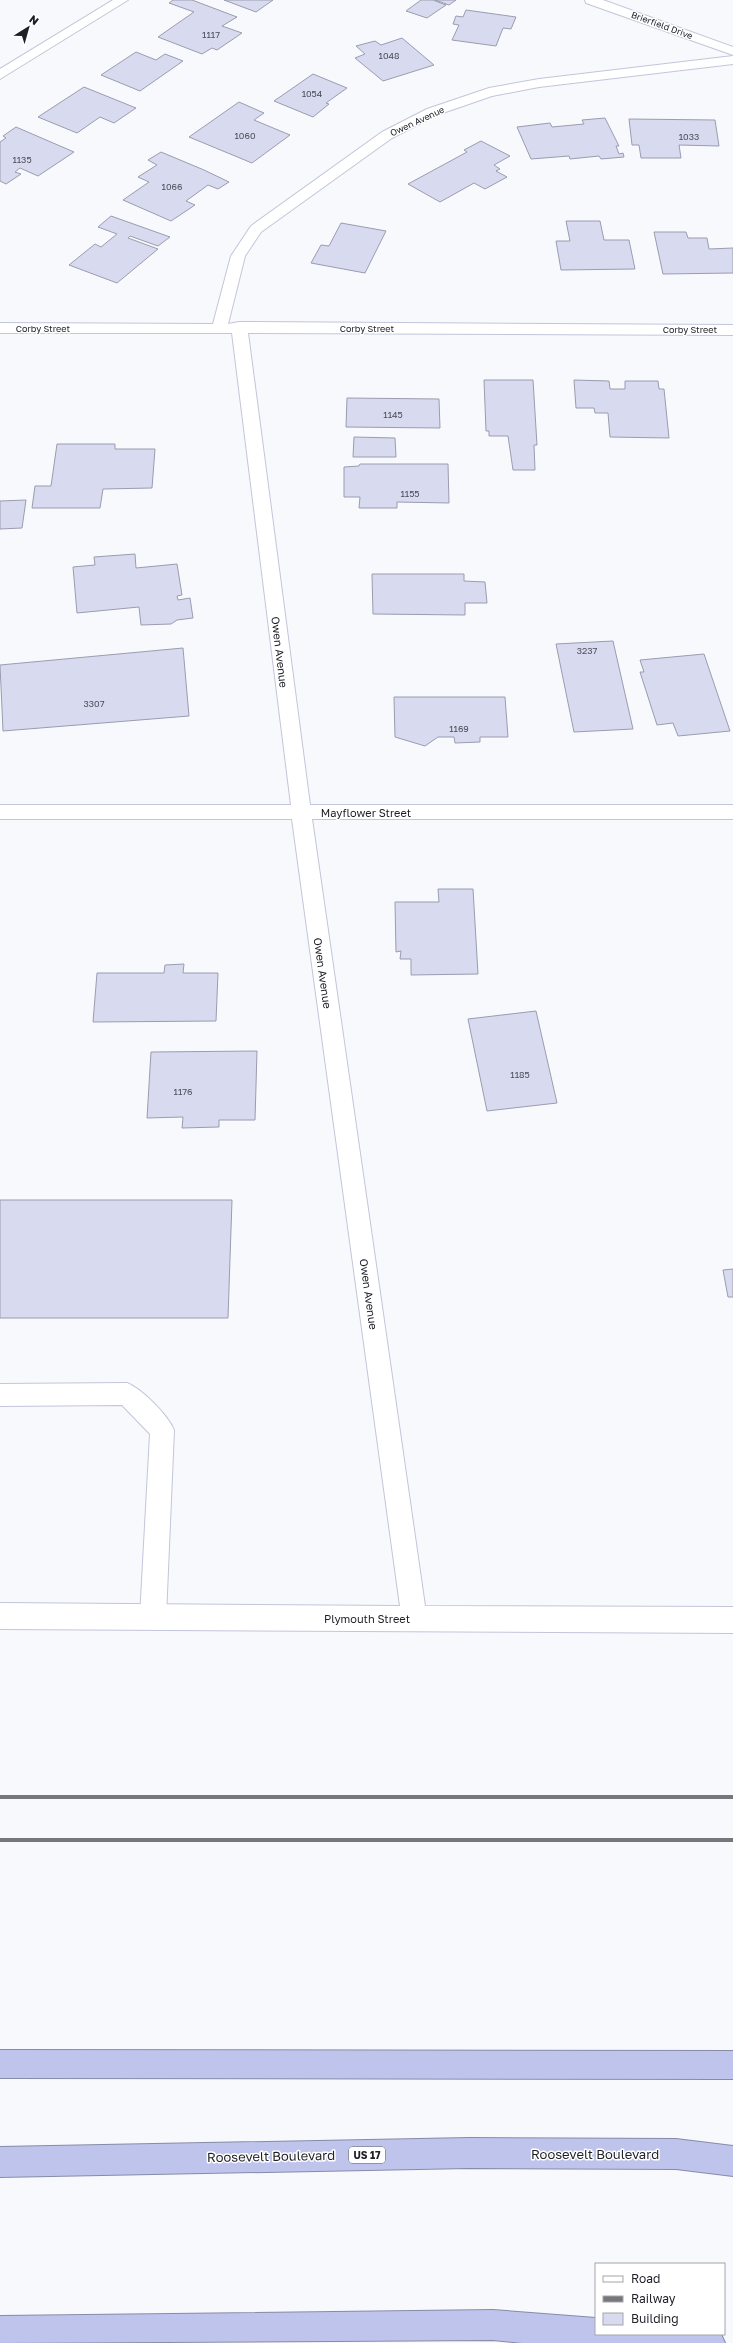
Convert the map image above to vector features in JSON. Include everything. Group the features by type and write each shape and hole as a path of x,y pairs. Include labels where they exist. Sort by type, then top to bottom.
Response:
{"highway":[{"path":"0,2064 733,2065"},
{"name":"Roosevelt Boulevard","path":"0,2162 469,2153 676,2154 733,2161"},
{"path":"16,2335 322,2335 493,2325 595,2334"},
{"path":"612,2335 709,2343"}],"street":[{"path":"0,75 122,0"},
{"name":"Brierfield Drive","path":"591,0 733,50"},
{"name":"Owen Avenue","path":"414,1618 301,812 230,328 238,256 256,229 393,132 432,112 489,92 539,82 733,60"},
{"name":"Corby Street","path":"0,328 733,330"},
{"name":"Mayflower Street","path":"0,812 733,812"},
{"path":"0,1395 127,1394 162,1430 153,1617"},
{"name":"Plymouth Street","path":"0,1616 733,1620"}],"building":[{"path":"173,0 192,0 237,17 222,26 242,33 217,50 212,48 202,54 158,37 194,12 169,3"},
{"path":"224,0 273,0 256,12"},
{"path":"421,0 433,0 446,5 427,18 406,11"},
{"path":"435,0 456,0 449,5"},
{"path":"466,10 516,17 511,29 503,28 496,46 452,40 459,25 453,24 456,16 463,17"},
{"path":"402,38 434,65 383,81 355,58 365,54 356,46 375,41 381,45"},
{"path":"136,52 156,60 165,54 183,61 140,91 101,75"},
{"path":"313,74 347,88 326,103 329,104 313,117 274,101"},
{"path":"84,87 136,108 114,123 100,117 77,133 38,117"},
{"path":"239,102 264,113 254,120 290,135 252,163 189,137"},
{"path":"605,118 619,146 616,146 619,154 623,153 624,157 601,159 599,156 570,159 569,156 531,159 517,127 550,123 552,127 584,124 582,120"},
{"path":"629,119 715,120 719,146 679,145 681,158 641,158 639,145 632,145"},
{"path":"16,127 74,152 38,176 20,168 15,172 21,174 6,184 0,181 0,142 6,138 3,136"},
{"path":"481,141 510,156 494,165 500,169 496,171 507,177 485,189 474,183 440,202 408,184 467,152 464,150"},
{"path":"161,152 229,182 218,189 208,185 186,201 195,205 171,221 123,200 149,182 138,177 157,165 148,160"},
{"path":"111,216 170,237 158,246 130,236 128,238 158,249 117,283 69,265 95,244 101,247 117,234 98,227"},
{"path":"566,221 600,221 604,240 629,240 635,269 561,270 556,241 570,241"},
{"path":"341,223 386,231 365,273 311,263 321,245 329,246"},
{"path":"654,232 686,232 688,238 707,238 709,249 733,248 733,273 663,274"},
{"path":"484,380 533,380 537,445 534,445 535,470 513,470 508,436 489,436 489,431 486,431"},
{"path":"574,380 609,381 610,389 625,389 625,381 658,381 659,389 664,389 669,438 610,437 608,413 595,413 594,408 576,408"},
{"path":"347,398 439,399 440,428 346,427"},
{"path":"354,437 395,438 396,457 353,457"},
{"path":"57,444 115,444 115,449 155,449 152,488 103,489 100,508 32,508 35,486 51,486"},
{"path":"360,464 448,464 449,503 397,502 397,508 359,508 360,497 344,497 344,467 359,466"},
{"path":"26,500 22,528 0,529 0,501"},
{"path":"135,554 136,568 177,564 182,595 177,596 178,600 190,598 193,618 177,620 171,624 141,625 139,607 77,613 73,567 95,565 94,557"},
{"path":"372,574 464,574 464,581 485,582 487,603 465,603 465,615 373,614"},
{"path":"613,641 633,729 574,732 556,644"},
{"path":"183,648 189,716 3,731 0,665"},
{"path":"704,654 730,731 678,736 673,723 657,725 640,672 644,672 640,660"},
{"path":"394,697 505,697 508,737 480,737 480,742 455,743 454,737 438,737 425,746 395,737"},
{"path":"438,889 473,889 478,974 411,975 411,959 400,959 401,951 396,952 395,902 439,902"},
{"path":"184,964 183,973 218,973 216,1021 93,1022 97,973 164,973 165,965"},
{"path":"536,1011 557,1103 487,1111 468,1019"},
{"path":"257,1051 255,1120 219,1120 219,1127 182,1128 183,1117 147,1118 151,1052"},
{"path":"0,1200 232,1200 228,1318 0,1318"},
{"path":"733,1269 733,1297 728,1297 723,1270"}],"railway":[{"path":"0,1797 733,1797"},
{"path":"0,1840 733,1840"}]}
